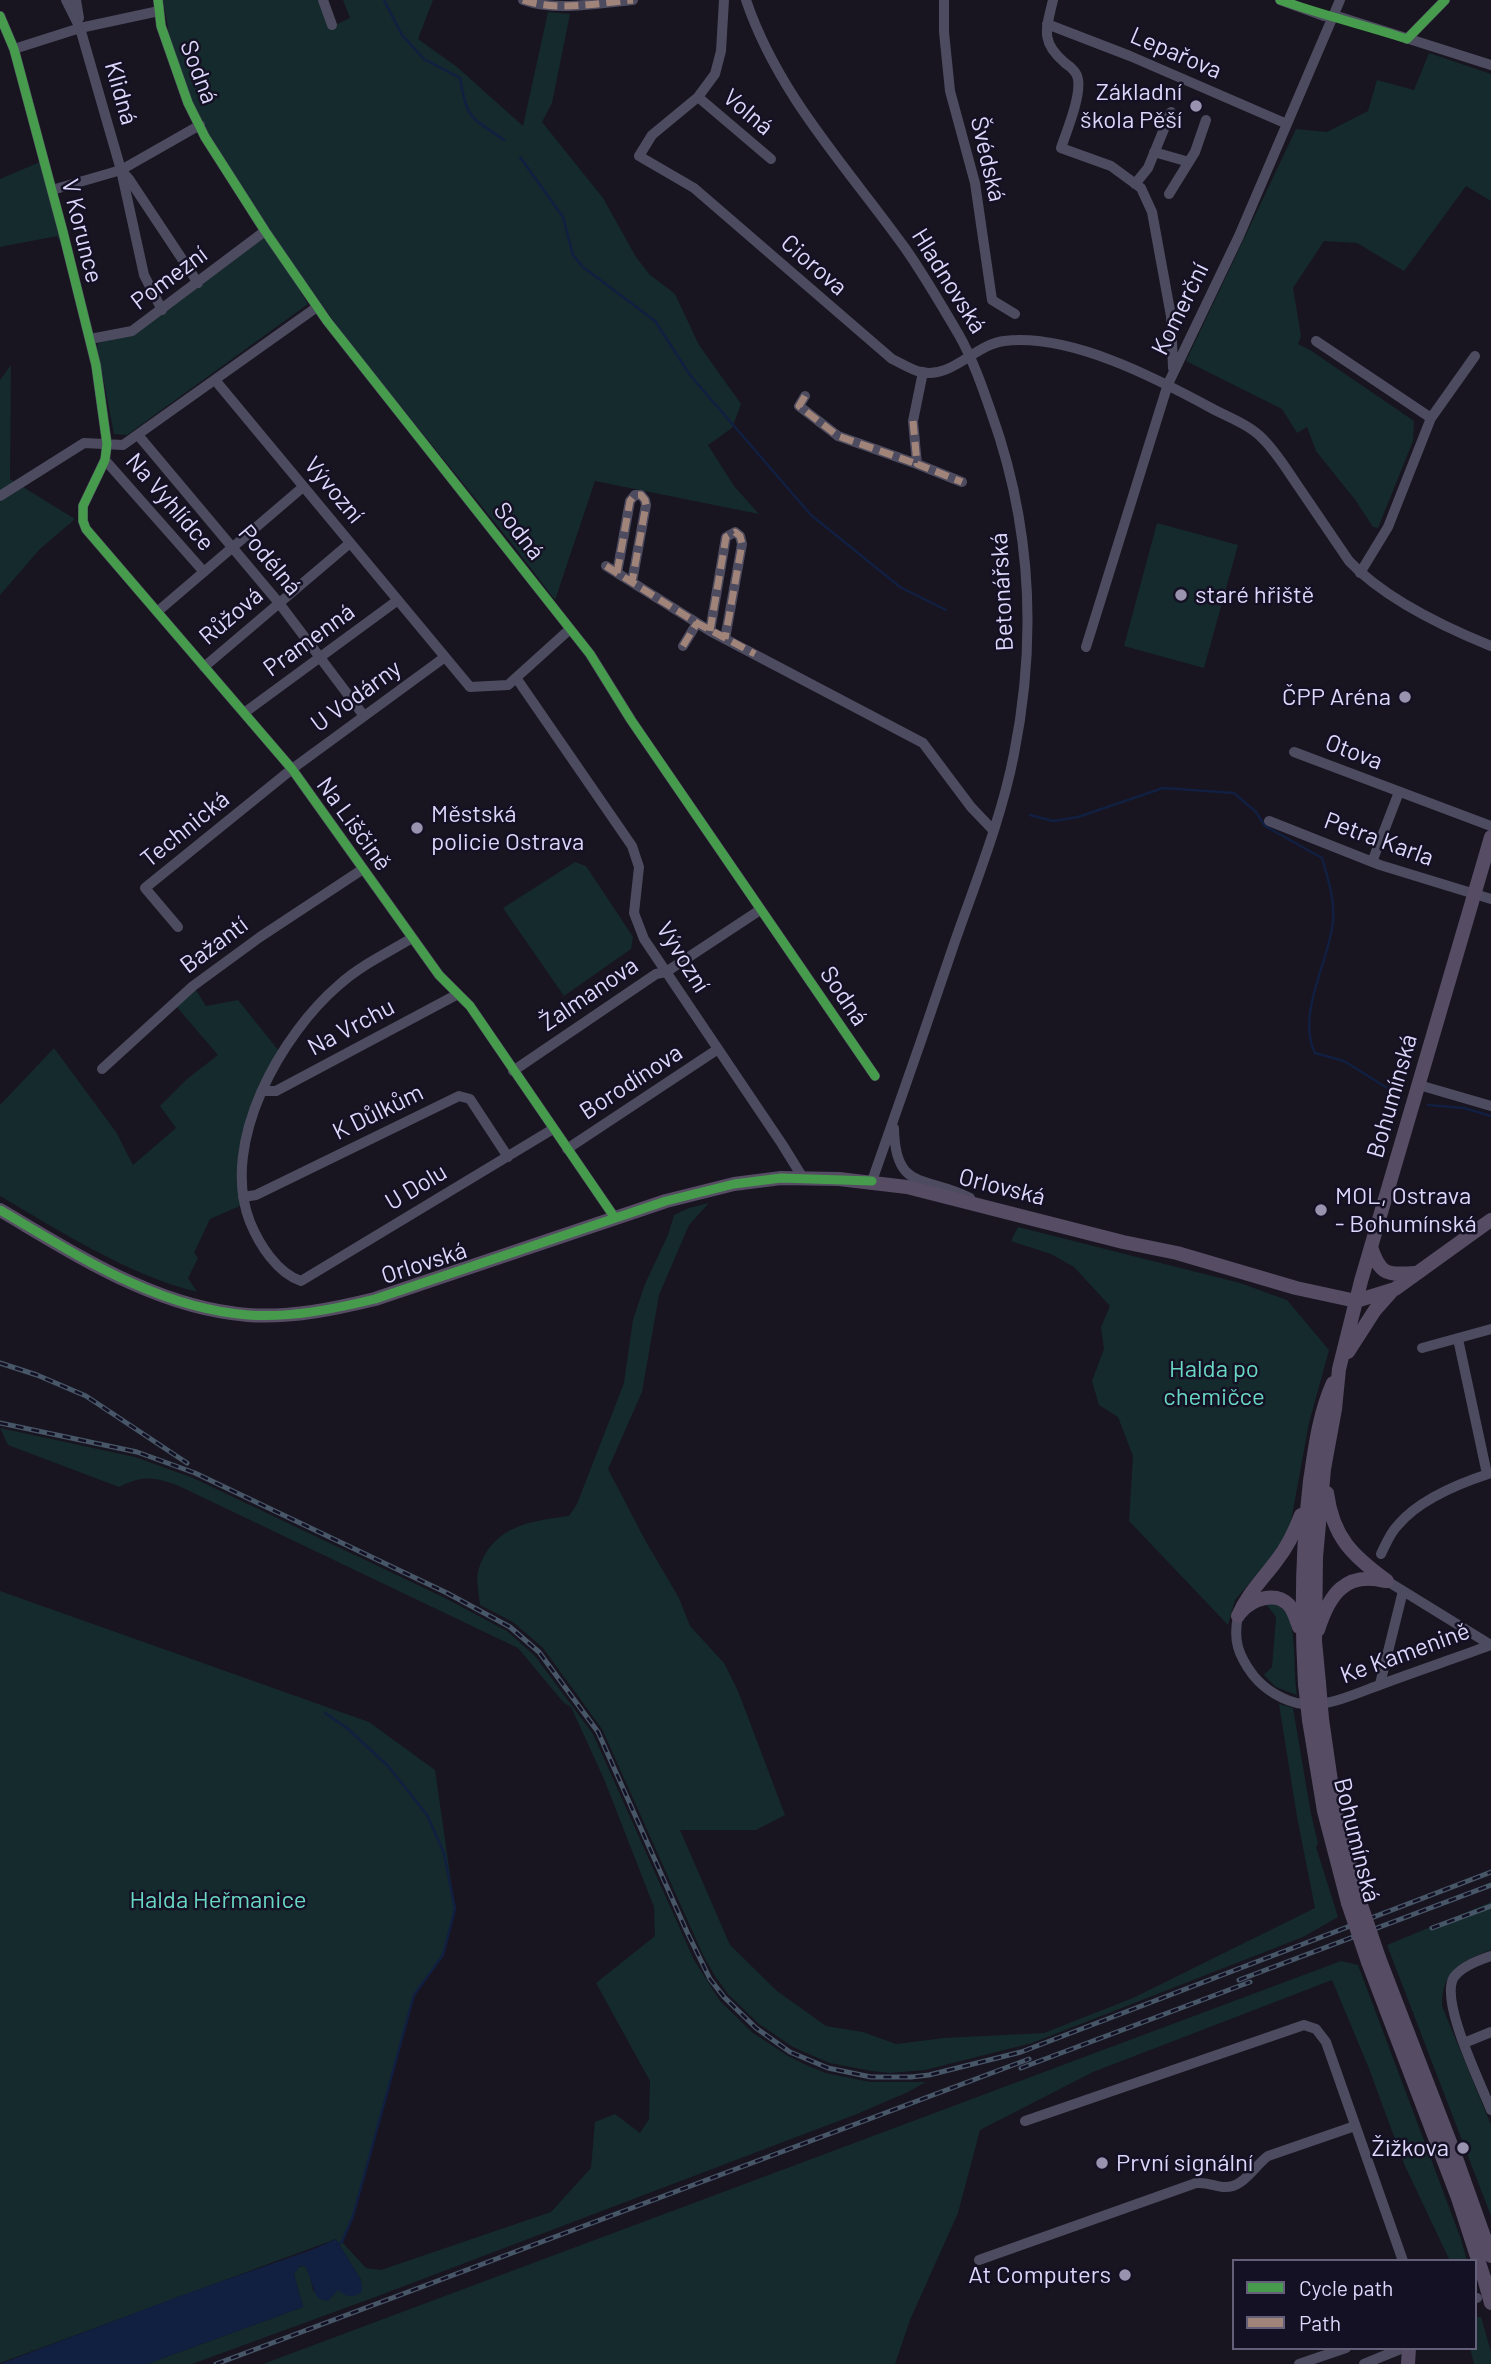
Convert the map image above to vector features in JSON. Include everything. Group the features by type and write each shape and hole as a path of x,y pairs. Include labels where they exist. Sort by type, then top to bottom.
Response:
{"main road":[{"name":"Bohumínská","path":"1309,1645 1324,1469 1334,1419 1339,1369 1371,1247 1491,837"},
{"name":"Orlovská","path":"0,1210 136,1286 197,1305 248,1315 320,1311 375,1299 666,1201 734,1184 781,1178 872,1181 907,1187 1123,1242 1177,1253 1296,1288 1356,1301"},
{"path":"1339,1369 1375,1310 1395,1289 1491,1220"},
{"path":"1371,1247 1376,1263 1382,1270 1395,1274 1415,1273"},
{"path":"1356,1301 1395,1289"},
{"name":"Bohumínská","path":"1339,1369 1323,1405 1308,1497 1303,1585 1324,1811 1458,2198 1491,2303"},
{"path":"1324,1469 1329,1505 1346,1547 1387,1581"},
{"path":"1238,1616 1252,1588 1269,1571 1290,1542 1308,1497"},
{"path":"1309,1645 1335,1593 1357,1579 1370,1577 1387,1581"},
{"path":"1238,1616 1254,1601 1266,1598 1284,1601 1309,1645"},
{"name":"Bohumínská","path":"1374,1960 1459,2165 1491,2256"}],"street":[{"name":"Klidná","path":"66,0 80,28"},
{"name":"Klidná","path":"76,0 80,28 121,170 144,275 162,310"},
{"path":"323,0 332,25"},
{"path":"523,0 543,5 566,6 633,0"},
{"name":"Volná","path":"639,156 652,135 698,97 715,74 722,51 724,0"},
{"name":"Hladnovská","path":"746,0 776,70 808,119 906,250 970,355 988,345 1028,340 1060,344 1170,379 1261,436 1273,449 1349,561 1360,573 1421,612 1491,646"},
{"name":"Švédská","path":"944,0 944,32 950,91 975,183 992,300 1015,314"},
{"path":"1053,0 1046,40 1052,52 1073,69 1078,78 1078,91 1061,148 1111,166 1141,188 1152,212 1171,316 1170,379"},
{"path":"1280,0 1491,65"},
{"name":"Komerční","path":"1086,647 1170,379 1239,236 1340,0"},
{"path":"1407,38 1445,0"},
{"path":"14,49 159,5"},
{"name":"Sodná","path":"159,5 161,26 174,67 200,125 265,231 317,307 590,654 631,720 876,1076"},
{"name":"V Korunce","path":"0,16 14,49 90,339 107,444 105,460"},
{"name":"Lepařova","path":"1047,24 1130,56 1287,124"},
{"name":"Volná","path":"698,97 771,159"},
{"path":"1135,184 1148,168 1171,112"},
{"path":"1169,194 1195,152 1206,120"},
{"path":"52,190 121,170 200,125"},
{"path":"1154,152 1189,162"},
{"name":"Ciorova","path":"639,156 694,188 892,359 923,372"},
{"name":"Klidná","path":"121,170 198,283"},
{"name":"Pomezní","path":"90,339 132,331 265,231"},
{"path":"0,496 84,443 123,446 317,307"},
{"path":"1316,341 1431,418"},
{"path":"917,464 913,421 923,372 937,372 954,366 970,355"},
{"name":"Betonářská","path":"872,1181 993,830 1014,757 1022,710 1028,657 1026,560 1015,494 1000,437 970,355"},
{"path":"1360,573 1388,527 1431,418 1475,356"},
{"name":"Vývozní","path":"215,380 470,687 508,685 517,679 632,846 639,867 634,913 644,939 803,1178"},
{"path":"805,396 799,405 838,436 962,482"},
{"name":"Podélná","path":"138,435 279,603 364,716"},
{"name":"Na Vyhlídce","path":"105,460 204,572"},
{"name":"Na Liščině","path":"105,460 84,501 82,511 89,536 292,769 439,975 470,1006 615,1218"},
{"path":"157,612 303,486"},
{"path":"617,573 629,500 635,495 641,495 646,505 632,582"},
{"path":"710,631 726,537 735,532 740,536 742,544 725,639"},
{"name":"Růžová","path":"204,667 350,542"},
{"path":"606,566 710,631 923,743 971,807 993,830"},
{"name":"Pramenná","path":"244,713 398,600"},
{"path":"682,646 697,623"},
{"path":"517,679 570,629"},
{"name":"U Vodárny","path":"292,769 445,657"},
{"name":"Otova","path":"1294,752 1491,826"},
{"name":"Technická","path":"178,927 145,888 292,769"},
{"name":"Otova","path":"1372,862 1399,792"},
{"name":"Petra Karla","path":"1269,821 1408,875 1491,899"},
{"name":"Bažantí","path":"102,1069 193,986 260,937 363,869"},
{"name":"Žalmanova","path":"513,1070 656,974 666,972 760,910"},
{"path":"243,1197 241,1173 244,1146 263,1091 282,1052 311,1012 341,982 412,938"},
{"name":"Na Vrchu","path":"263,1091 276,1091 458,994"},
{"name":"Borodínova","path":"566,1149 718,1049"},
{"path":"1419,1085 1491,1106"},
{"name":"K Důlkům","path":"243,1197 256,1195 459,1096 470,1099 508,1157"},
{"path":"894,1119 895,1151 899,1163 910,1176 965,1195 985,1206"},
{"name":"U Dolu","path":"243,1197 255,1236 271,1258 289,1275 301,1281 553,1129"},
{"path":"1422,1348 1491,1329"},
{"path":"1381,1554 1394,1529 1412,1511 1489,1474 1458,1339"},
{"path":"1387,1581 1491,1645"},
{"path":"1380,1685 1403,1591"},
{"name":"Ke Kamenině","path":"1238,1616 1234,1635 1238,1652 1255,1678 1271,1692 1301,1704 1333,1701 1491,1645"},
{"path":"1491,1956 1473,1962 1454,1977 1450,1990 1453,2014 1491,2110"},
{"path":"1025,2121 1304,2025 1316,2029 1326,2042 1402,2259"},
{"path":"1464,2043 1491,2032"},
{"path":"979,2260 1196,2183 1211,2182 1224,2187 1236,2185 1268,2156 1355,2126"},
{"path":"1299,2364 1340,2350"},
{"path":"1364,2364 1398,2350"}],"green space":[{"path":"163,0 321,0 331,27 350,18 343,0 433,0 418,39 457,67 523,126 548,12 570,14 552,103 542,122 603,198 636,257 649,274 675,294 699,345 741,404 732,428 708,445 734,486 759,514 595,481 555,600 347,340 265,224 201,121 184,84 170,39"},
{"path":"1429,53 1491,74 1491,201 1466,186 1404,271 1357,243 1324,241 1293,288 1301,336 1298,344 1414,421 1413,441 1378,528 1373,527 1316,451 1307,427 1297,433 1282,409 1186,361 1296,129 1327,132 1368,111 1377,80 1414,90"},
{"path":"40,162 71,263 57,236 0,247 0,179"},
{"path":"264,238 283,262 308,304 127,435 114,434 98,343 132,333 257,239"},
{"path":"11,365 10,479 75,519 40,549 0,595 0,380"},
{"name":"staré hřiště","path":"1157,523 1238,545 1204,668 1124,646"},
{"path":"575,862 586,866 633,937 631,949 564,996 503,908"},
{"path":"196,990 206,1006 238,1000 279,1051 253,1105 242,1205 210,1219 194,1253 198,1258 188,1278 197,1292 120,1263 0,1196 0,1105 54,1048 116,1132 133,1165 176,1128 160,1106 187,1079 218,1055 176,1006"},
{"path":"709,1203 689,1225 659,1295 642,1392 608,1469 679,1598 690,1626 724,1663 738,1691 785,1815 756,1830 680,1830 730,1945 777,1991 826,2026 863,2032 896,2044 944,2038 1044,2033 1133,1998 1315,1908 1279,1704 1293,1708 1318,1843 1316,1847 1338,1917 1303,1937 1032,2043 925,2070 890,2073 830,2063 793,2047 759,2024 728,1994 703,1955 602,1729 543,1648 513,1622 480,1605 477,1580 484,1557 502,1535 540,1520 569,1516 577,1504 624,1383 633,1320 674,1215"},
{"name":"Halda po chemičce","path":"1018,1227 1240,1283 1287,1300 1329,1350 1309,1423 1290,1527 1280,1547 1235,1600 1228,1625 1129,1521 1133,1456 1118,1417 1099,1405 1092,1381 1104,1349 1101,1327 1110,1306 1074,1267 1051,1254 1011,1241"},
{"name":"Halda Heřmanice","path":"0,1428 135,1457 193,1478 445,1598 507,1631 535,1656 593,1734 694,1960 720,2001 753,2033 788,2056 826,2073 870,2082 926,2082 857,2114 192,2364 147,2364 303,2307 294,2274 298,2267 305,2266 313,2291 338,2290 361,2280 336,2239 0,2363 0,1591 369,1722 435,1770 455,1909 443,1955 414,1995 353,2216 342,2242 366,2268 381,2270 551,2212 591,2168 595,2122 615,2114 640,2133 649,2119 650,2081 596,1983 655,1936 654,1907 604,1779 571,1707 564,1703 518,1648 179,1486 149,1479 119,1487 8,1445"},
{"path":"1266,1604 1282,1608 1289,1619 1297,1695 1276,1687 1264,1675 1272,1667 1276,1617"},
{"path":"1491,1902 1491,1950 1470,1958 1455,1969 1445,1984 1442,2006 1491,2125 1491,2216 1387,1945"},
{"path":"1341,1961 1358,1965 1466,2259 1449,2259 1405,2166 1332,1980 1093,2072 980,2130 958,2213 910,2320 895,2364 263,2364"},
{"path":"1477,2317 1481,2317 1491,2352 1491,2364 1474,2364 1470,2350 1477,2350"}],"water":[{"path":"336,2239 361,2280 362,2291 356,2295 347,2296 338,2290 328,2301 319,2299 305,2266 300,2266 294,2274 303,2307 147,2364 0,2364 311,2250"}],"waterway":[{"path":"384,0 402,35 424,59 460,78 465,102 472,116 504,140"},
{"path":"520,157 563,217 573,255 583,267 655,321 690,375 811,515 900,587 946,610"},
{"path":"1030,815 1053,821 1078,817 1163,788 1234,793 1256,812 1265,826 1322,858 1333,905 1333,922 1311,1005 1310,1038 1315,1053 1344,1061 1400,1096"},
{"path":"1428,1105 1464,1108 1491,1116"},
{"path":"325,1713 347,1728 388,1766 427,1815 444,1853 455,1909 443,1955 414,1995 353,2216 342,2242 338,2244"}],"railway":[{"path":"0,1363 86,1396 187,1463"},
{"path":"0,1423 137,1452 195,1473 447,1593 510,1627 539,1652 598,1732 710,1979 724,1997 756,2028 790,2052 828,2068 871,2077 911,2077 1021,2052 1491,1872"},
{"path":"1239,1980 1491,1885"},
{"path":"1432,1928 1491,1906"},
{"path":"1021,2068 1250,1982"},
{"path":"216,2364 1029,2059"}],"marked path":[{"path":"523,0 564,6 633,0"},
{"path":"805,396 799,406 838,436 917,464"},
{"path":"913,421 917,464 962,482"},
{"path":"617,573 630,501 635,495 641,495 646,505 632,582"},
{"path":"710,631 726,537 735,532 740,536 742,544 725,639"},
{"path":"606,566 697,623 755,654"},
{"path":"683,646 697,623"}],"cycle path":[{"path":"158,0 161,26 188,103 205,137 265,231 327,321 590,654 631,720 875,1076"},
{"path":"1280,0 1407,39 1445,0"},
{"path":"0,16 14,49 96,365 107,444 105,460 83,506 86,529 292,769 439,975 470,1006 615,1218"},
{"path":"0,1210 88,1261 149,1291 214,1310 248,1315 280,1315 375,1299 666,1201 734,1184 781,1178 872,1181"}],"place":[{"name":"Základní škola Pěší","path":"1196,106"},
{"name":"staré hřiště","path":"1181,595"},
{"name":"ČPP Aréna","path":"1405,697"},
{"name":"Městská policie Ostrava","path":"417,828"},
{"name":"MOL, Ostrava - Bohumínská","path":"1321,1210"},
{"name":"Žižkova","path":"1463,2148"},
{"name":"První signální","path":"1102,2163"},
{"name":"At Computers","path":"1125,2275"}]}
